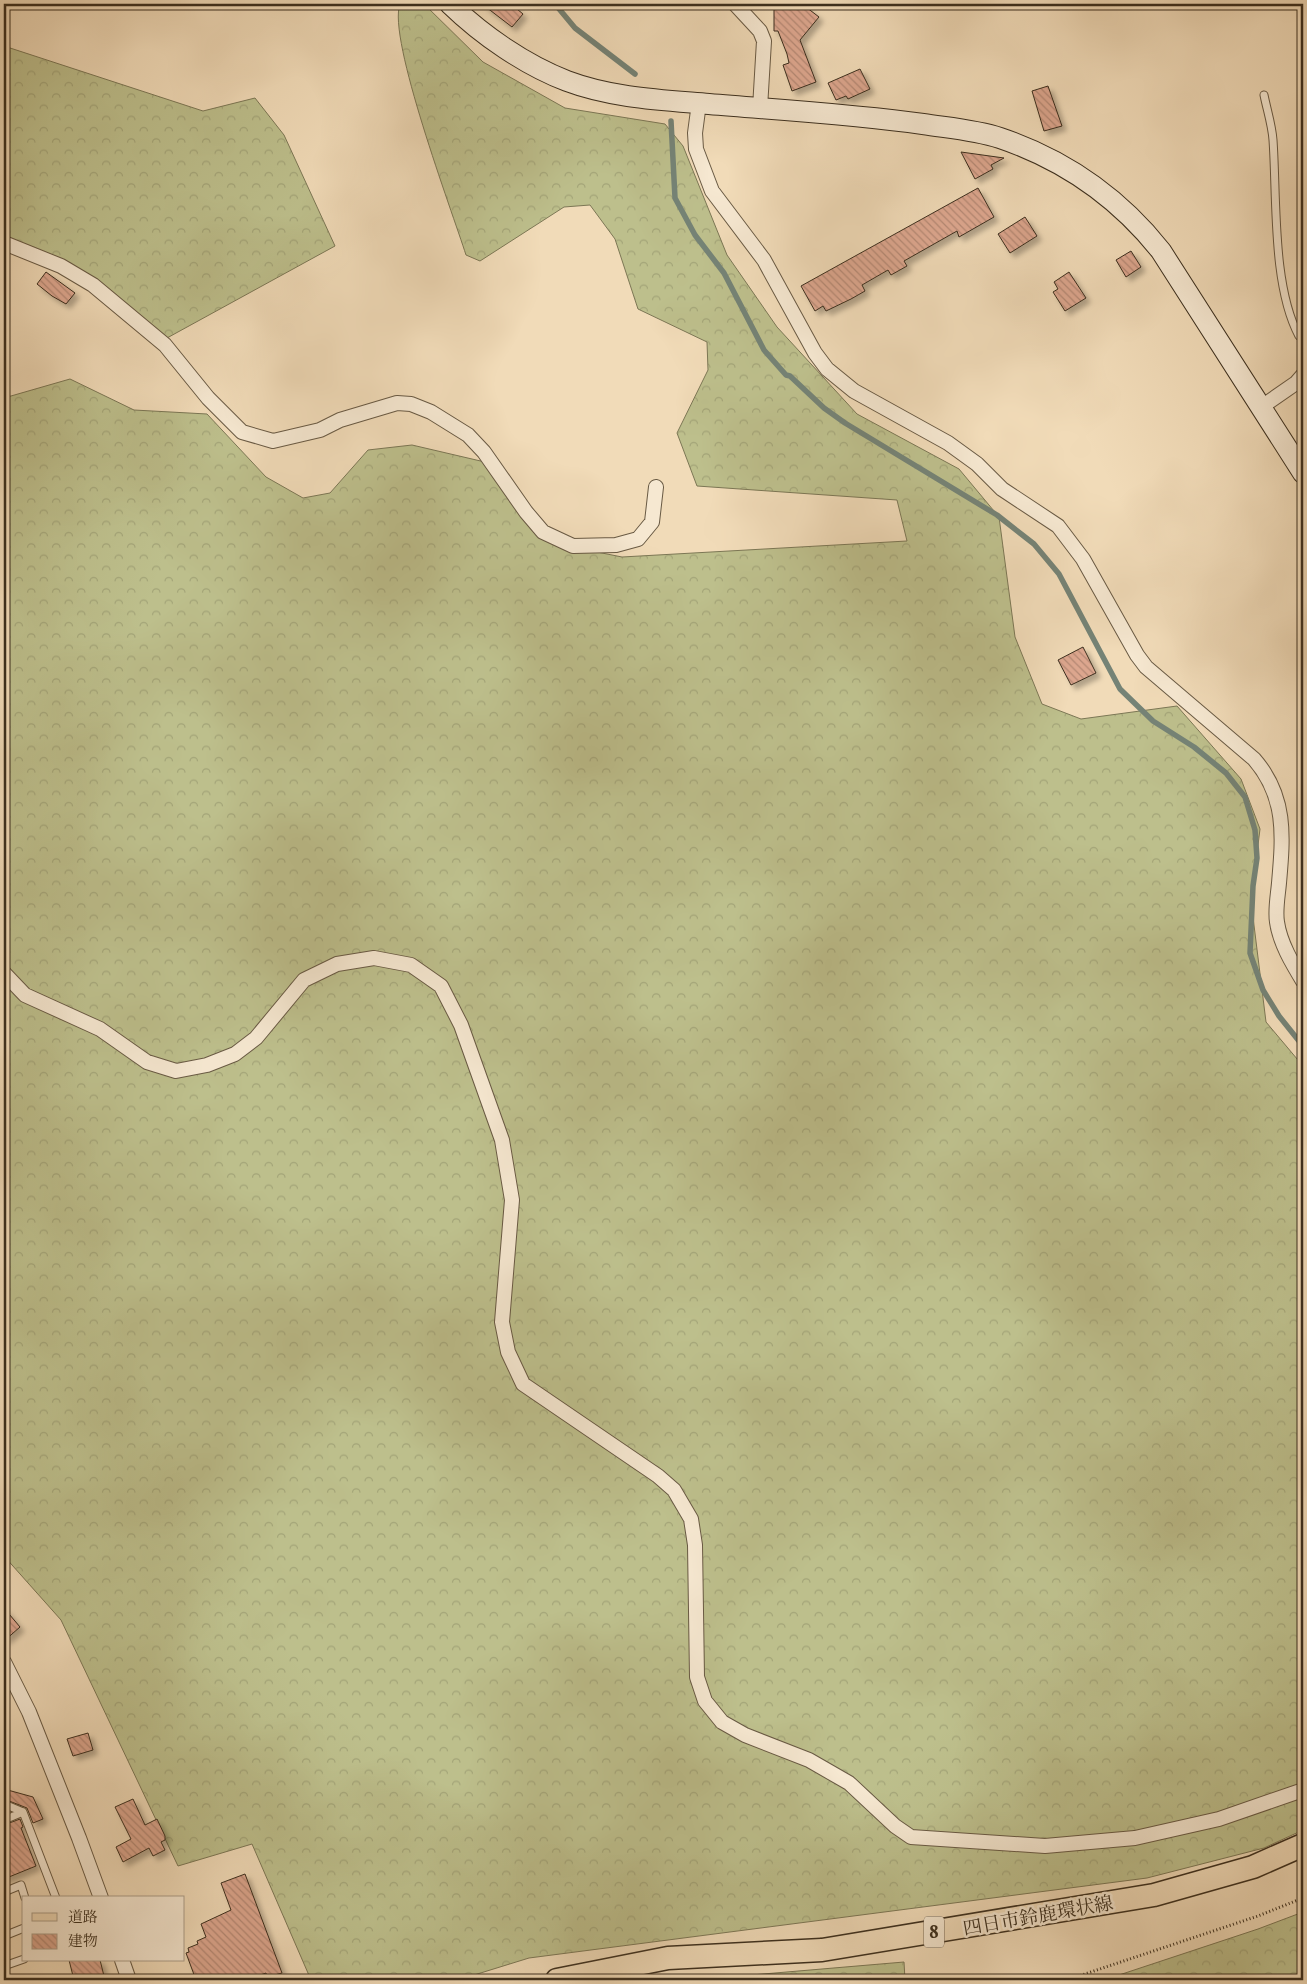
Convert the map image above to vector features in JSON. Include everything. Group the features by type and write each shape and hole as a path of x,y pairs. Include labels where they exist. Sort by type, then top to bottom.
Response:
{"main road":[{"name":"四日市鈴鹿環状線","path":"557,1980 668,1958 822,1950 1154,1895 1253,1867 1303,1845"}],"street":[{"path":"450,4 478,28 502,45 566,80 603,92 699,103 853,116 969,131 999,138 1039,154 1070,170 1117,203 1151,238 1186,288 1260,408 1303,472"},
{"path":"735,4 760,31 764,41 760,108"},
{"path":"699,103 695,134 696,150 712,191 764,260 815,353 827,369 854,391 948,443 977,464 1002,489 1058,526 1083,559 1137,655 1146,667 1254,759 1266,773 1277,798 1283,834 1277,921 1283,944 1303,981"},
{"path":"4,243 61,266 94,285 166,345 208,398 242,432 273,441 320,430 340,420 398,403 411,404 431,412 468,435 484,452 526,512 543,532 573,546 616,545 638,539 652,522 656,487"},
{"path":"1260,408 1296,383 1303,375"},
{"path":"4,973 25,995 100,1029 146,1062 176,1071 207,1066 235,1054 256,1038 304,980 337,964 374,958 411,965 441,986 461,1025 502,1140 512,1200 502,1322 508,1352 523,1384 658,1476 674,1490 691,1519 695,1545 697,1677 705,1701 722,1722 745,1735 810,1760 849,1783 895,1826 911,1837 1045,1846 1135,1838 1219,1819 1303,1790"},
{"path":"4,1662 29,1712 99,1896"},
{"path":"123,1962 129,1980"}],"lane":[{"path":"1264,95 1273,138 1277,238 1289,317 1299,336 1303,336"},
{"path":"4,1804 23,1812 55,1896"},
{"path":"4,1820 23,1812"},
{"path":"4,1892 21,1885 24,1896"},
{"path":"4,1936 22,1929"},
{"path":"4,1966 22,1960"}],"path":[{"path":"1067,1980 1258,1916 1303,1898"}],"green space":[{"path":"400,4 424,4 483,62 565,108 665,124 683,146 727,255 777,327 857,414 959,469 999,517 1015,637 1042,704 1081,719 1177,706 1241,779 1260,829 1251,901 1266,1022 1303,1066 1303,1830 1264,1848 1147,1878 529,1958 458,1980 311,1980 252,1844 178,1866 61,1620 4,1556 4,398 70,379 134,410 207,414 266,477 303,498 330,493 368,450 412,445 502,466 524,518 557,544 622,557 907,541 897,500 697,486 677,433 708,370 707,342 638,309 615,239 590,205 564,207 480,261 466,255 411,87 399,23"},
{"path":"4,46 203,111 255,98 284,135 335,246 167,338 4,238"},
{"path":"1303,1912 1303,1980 1104,1980 1258,1929"},
{"path":"904,1962 905,1980 693,1980"}],"building":[{"path":"482,4 511,4 523,14 512,27"},
{"path":"774,4 802,4 819,17 800,40 816,82 792,91 783,65 789,63 787,54 778,31 774,31"},
{"path":"860,69 870,89 848,99 846,96 836,100 828,83"},
{"path":"1048,86 1062,126 1044,131 1032,91"},
{"path":"961,152 1004,158 991,165 993,169 975,179"},
{"path":"978,188 994,217 959,237 957,231 904,261 907,266 891,275 888,270 862,285 865,291 851,299 826,311 823,306 815,311 801,286"},
{"path":"1025,217 1037,236 1010,253 998,234"},
{"path":"1131,251 1141,267 1126,277 1116,260"},
{"path":"46,272 75,293 66,304 37,284"},
{"path":"1069,272 1086,298 1065,311 1053,292 1058,289 1054,282"},
{"path":"1083,647 1096,673 1071,685 1058,660"},
{"path":"4,1608 20,1627 4,1641"},
{"path":"88,1733 93,1750 73,1756 67,1739"},
{"path":"4,1789 33,1797 43,1819 33,1823 27,1808 4,1799"},
{"path":"133,1799 145,1825 157,1819 165,1836 165,1840 161,1842 165,1850 153,1856 149,1848 123,1862 116,1847 131,1839 115,1807"},
{"path":"20,1819 23,1827 21,1828 36,1866 4,1879 4,1825"},
{"path":"245,1874 282,1973 267,1977 266,1973 247,1980 196,1980 186,1953 189,1952 188,1948 198,1944 197,1941 206,1937 201,1924 231,1910 221,1883"},
{"path":"70,1962 100,1962 105,1980 74,1980"}],"waterway":[{"path":"555,4 575,28 635,74"},
{"path":"671,121 675,198 695,235 724,273 764,350 786,375 790,376 824,408 845,423 997,515 1034,544 1059,574 1120,689 1153,721 1194,747 1226,773 1245,797 1255,830 1257,858 1253,886 1250,953 1263,990 1279,1016 1303,1046"}]}
